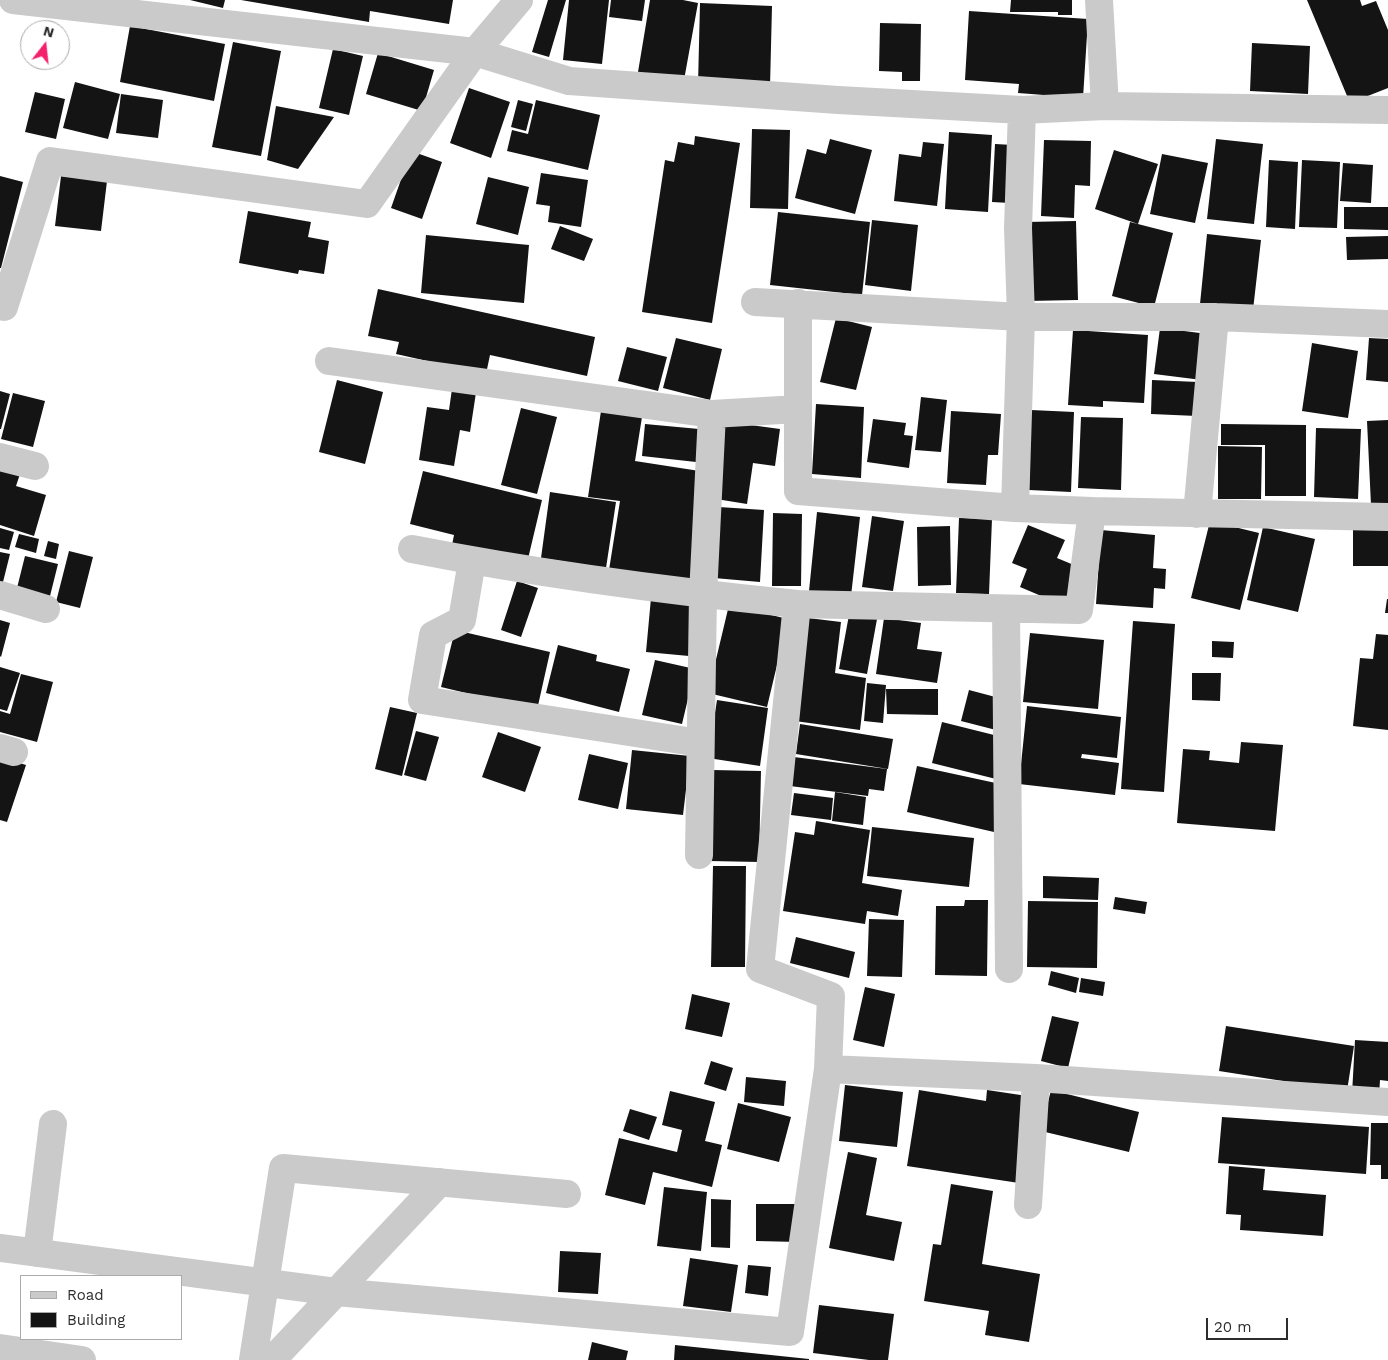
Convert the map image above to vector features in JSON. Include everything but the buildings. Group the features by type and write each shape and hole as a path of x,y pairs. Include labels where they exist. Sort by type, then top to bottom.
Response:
{"street":[{"path":"13,0 475,52 569,81 848,101 1022,110 1105,106 1388,110"},
{"path":"0,306 4,307 50,161 367,204 475,52 519,0"},
{"path":"1099,0 1105,106"},
{"path":"1015,508 1021,317 1018,228 1022,110"},
{"path":"756,302 1021,317 1215,317 1388,324"},
{"path":"798,303 798,491 1015,508 1197,514 1388,517"},
{"path":"1197,514 1215,317"},
{"path":"329,360 712,414 798,409"},
{"path":"699,855 704,595 712,414"},
{"path":"0,457 35,466"},
{"path":"412,549 472,561 704,595 797,604 1079,610 1092,511"},
{"path":"472,561 462,620 433,635 422,700 700,743"},
{"path":"0,595 46,609"},
{"path":"0,1248 336,1292 790,1332 828,1069 830,996 760,969 797,604"},
{"path":"1006,609 1009,969"},
{"path":"828,1069 1036,1078 1388,1102"},
{"path":"1028,1205 1036,1078"},
{"path":"37,1253 53,1124"},
{"path":"253,1360 283,1168 567,1194"},
{"path":"272,1360 440,1182"},
{"path":"0,1348 82,1360"}]}
